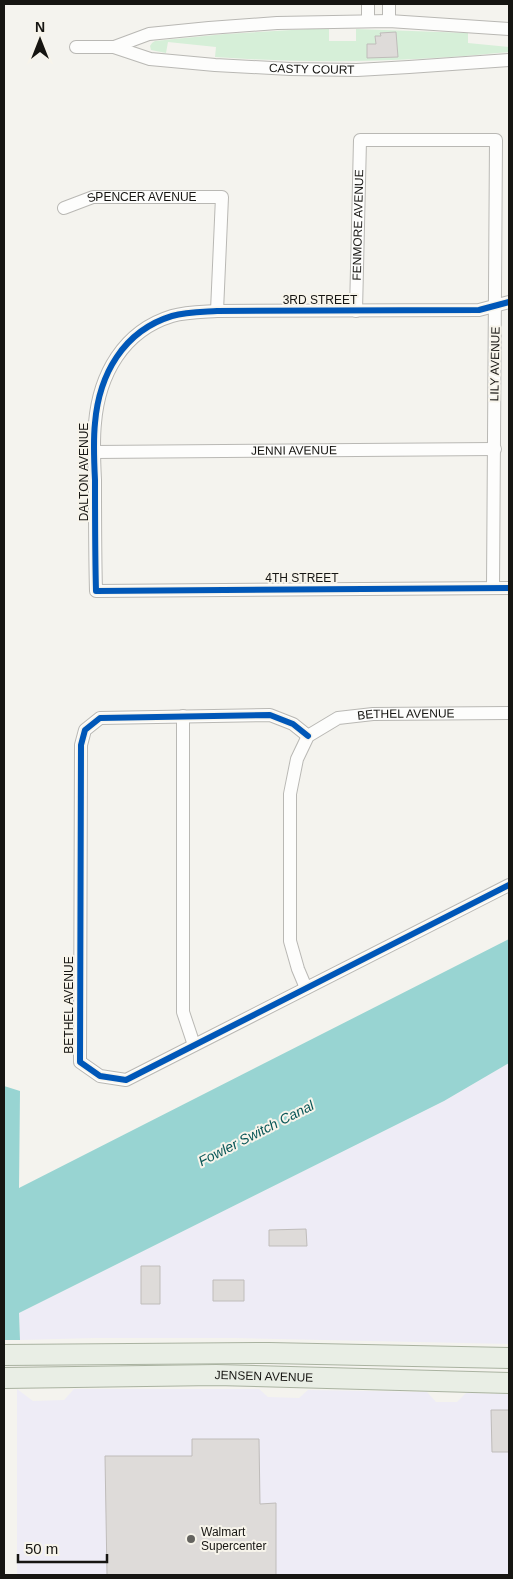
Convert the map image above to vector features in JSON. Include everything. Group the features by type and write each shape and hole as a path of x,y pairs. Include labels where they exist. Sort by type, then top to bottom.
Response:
{"main road":[{"name":"JENSEN AVENUE","path":"11,1356 269,1353 509,1358"},
{"path":"148,1376 192,1364 259,1363 266,1360 269,1353"},
{"path":"45,1378 49,1369 60,1364 134,1363 163,1354"},
{"path":"280,1376 286,1368 292,1366 306,1364 362,1366 374,1364 382,1356"},
{"path":"384,1379 422,1369 496,1369 503,1367 509,1358"},
{"name":"JENSEN AVENUE","path":"11,1378 280,1376 509,1384"}],"street":[{"path":"368,4 368,21"},
{"path":"389,4 389,21"},
{"name":"CASTY COURT","path":"114,47 149,34 277,23 389,21 509,29"},
{"name":"CASTY COURT","path":"76,47 114,47 150,59 290,69 357,70 509,60"},
{"name":"LILY AVENUE","path":"360,140 496,140 493,588"},
{"name":"FENMORE AVENUE","path":"356,311 360,140"},
{"name":"SPENCER AVENUE","path":"64,208 93,197 222,197 217,312"},
{"name":"3RD STREET","path":"135,335 151,325 172,316 195,312 479,310 509,302"},
{"name":"DALTON AVENUE","path":"96,590 95,424 99,398 107,373 119,352 135,335"},
{"name":"JENNI AVENUE","path":"94,452 494,449"},
{"name":"4TH STREET","path":"96,590 509,588"},
{"name":"BETHEL AVENUE","path":"509,713 373,714 338,718 308,736 293,724 270,715 100,718 85,730 81,745 80,1062 100,1076 126,1080 509,885"},
{"path":"183,716 183,1012 194,1045"},
{"path":"306,988 290,941 290,794 297,759 308,736"}],"shaded area":[{"path":"509,1063 509,1344 235,1338 20,1340 19,1313 444,1101"},
{"path":"17,1389 33,1401 64,1400 74,1389 259,1389 268,1397 299,1398 308,1390 427,1392 436,1402 457,1402 466,1393 509,1394 509,1575 17,1575"}],"green space":[{"path":"329,29 329,41 356,41 356,29 468,33 468,43 509,47 509,52 399,60 289,61 215,57 216,47 168,42 166,53 151,50 150,46 155,41 225,34"}],"water":[{"name":"Fowler Switch Canal","path":"509,939 509,1063 444,1101 19,1313 20,1340 4,1340 4,1086 20,1091 19,1188"}],"building":[{"path":"396,32 398,57 367,58 367,44 376,44 375,36 381,36 380,33"},
{"path":"306,1229 307,1246 269,1246 269,1230"},
{"path":"141,1266 160,1266 160,1304 141,1304"},
{"path":"213,1280 244,1280 244,1301 213,1301"},
{"path":"491,1410 509,1410 509,1452 492,1452"},
{"name":"Walmart Supercenter","path":"192,1439 259,1439 260,1504 276,1503 276,1575 107,1575 105,1456 192,1456"}],"cycle path":[{"path":"509,302 479,310 217,311 172,316 140,332 117,357 108,372 97,405 94,444 96,591 509,588"},
{"path":"308,736 293,724 270,715 100,718 85,730 81,745 80,1062 100,1076 126,1080 509,885"}],"place":[{"name":"Walmart Supercenter","path":"191,1539"}]}
